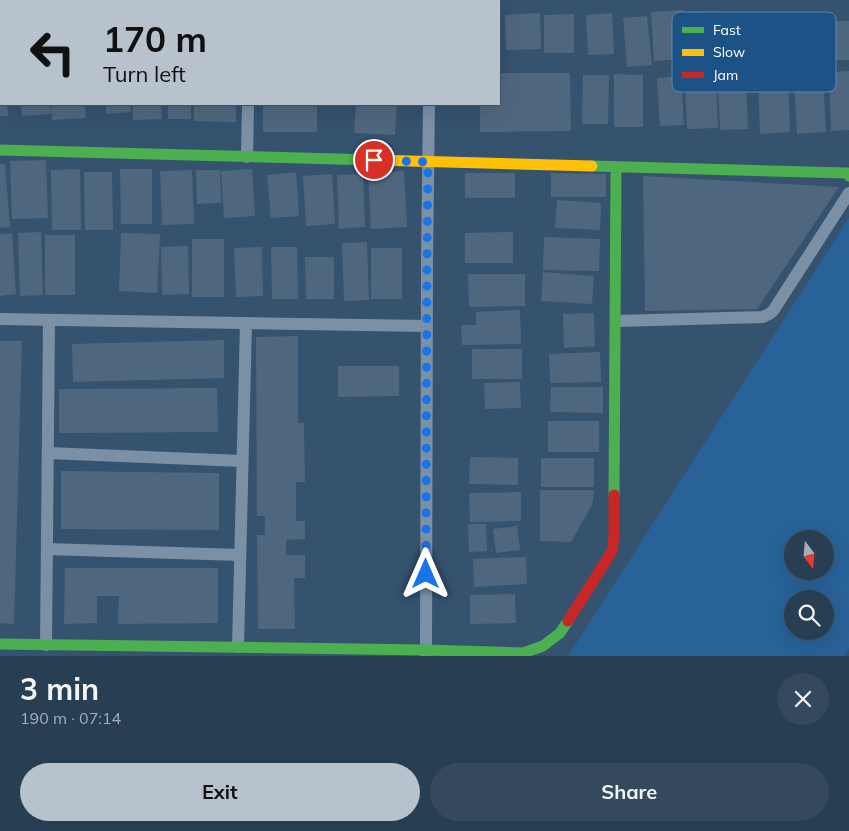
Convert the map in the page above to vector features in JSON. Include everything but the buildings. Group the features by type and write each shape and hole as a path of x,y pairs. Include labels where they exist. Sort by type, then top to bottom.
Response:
{"street":[{"path":"247,157 248,105"},
{"path":"426,653 428,162 430,105"},
{"path":"0,150 846,173 849,176"},
{"path":"0,644 238,647 426,653 524,653 543,646 560,633 612,551 614,537 616,167"},
{"path":"616,321 763,316 768,314 772,311 849,193"},
{"path":"0,319 427,326"},
{"path":"46,645 49,320"},
{"path":"238,647 246,323"},
{"path":"48,453 242,461"},
{"path":"47,548 240,555"}],"shaded area":[{"path":"849,218 849,648 844,656 568,656"}],"traffic: fast":[{"path":"0,150 375,160"},
{"path":"592,166 847,173 849,176"},
{"path":"614,495 616,167"},
{"path":"0,644 523,653 543,646 560,633 568,621"}],"traffic: slow":[{"path":"375,160 592,166"}],"traffic: jam":[{"path":"568,621 612,551 614,495"}],"route":[{"path":"374,160 428,162 426,574"}]}
